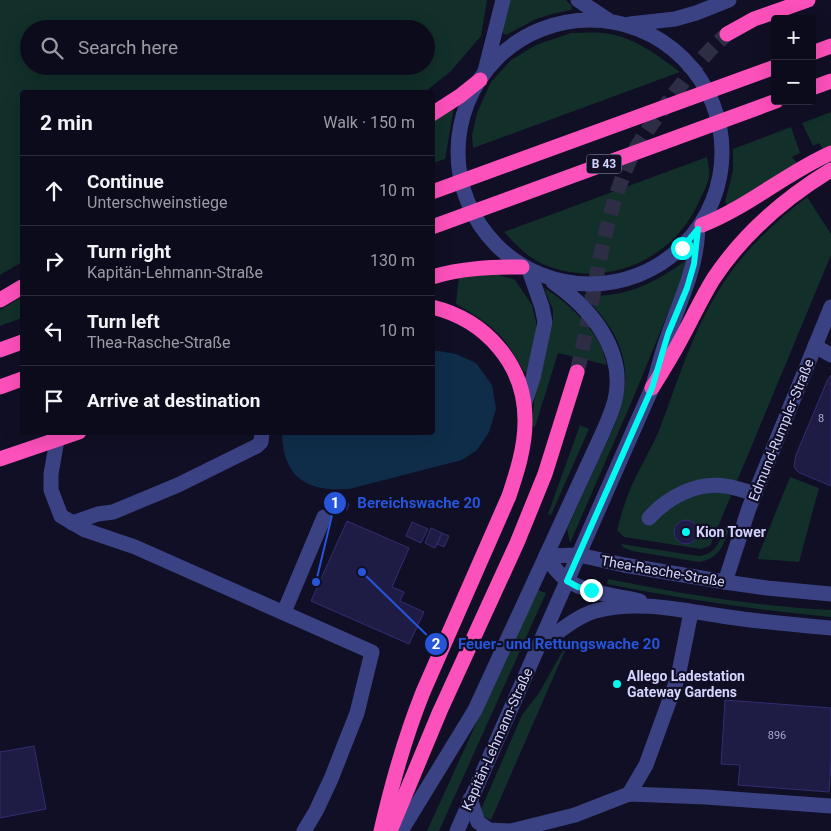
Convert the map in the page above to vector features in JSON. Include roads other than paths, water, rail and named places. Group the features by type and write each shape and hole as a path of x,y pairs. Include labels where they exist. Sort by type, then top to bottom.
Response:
{"highway":[{"path":"727,34 754,19 808,0"},
{"path":"816,52 831,46"},
{"name":"B 43","path":"435,191 771,68"},
{"path":"435,112 460,96 482,77"},
{"path":"816,87 831,81"},
{"name":"B 43","path":"435,226 771,103"},
{"path":"700,227 737,209 780,181 831,153"},
{"path":"652,388 714,278 730,256 753,229 775,209 810,182 831,170"},
{"path":"435,276 469,268 526,268"},
{"path":"0,300 20,288"},
{"path":"381,831 393,779 417,707 509,496 524,439 524,405 521,392 506,357 489,336 478,327 456,314 435,308"},
{"path":"0,350 20,343"},
{"path":"390,831 440,711 517,543 545,474 577,372"},
{"path":"0,387 20,379"},
{"path":"0,459 71,435"}],"street":[{"path":"482,77 503,0"},
{"path":"578,0 610,20"},
{"path":"626,24 675,19 729,0"},
{"path":"401,831 475,710 612,411 618,376 611,347 596,322 575,298 546,277 513,261 490,239 469,207 463,192 458,151 462,121 470,97 482,77 501,56 523,39 562,23 580,20 610,20 626,24 650,33 666,43 698,74 713,100 720,133 721,152 719,177 712,204 700,227 682,248 654,268 624,281 608,284 580,284 546,277"},
{"name":"Kapitän-Lehmann-Straße","path":"457,831 652,388 668,334 687,288 694,264 700,227"},
{"path":"524,405 544,322 542,307 526,268"},
{"name":"Edmund-Rumpler-Straße","path":"725,582 729,564 755,494 815,346 829,317"},
{"path":"815,346 831,355"},
{"path":"72,522 98,514 113,512 178,485 257,446 261,442 262,435"},
{"path":"57,440 51,474 51,490 61,516 85,530 135,547 372,652 354,722 332,779 304,831"},
{"path":"649,518 661,505 697,487 727,486 755,494"},
{"path":"284,612 324,517"},
{"name":"Thea-Rasche-Straße","path":"546,556 579,555 624,565 725,582 831,594"},
{"path":"546,556 567,581 578,587 672,609 771,623 831,628"},
{"path":"538,646 570,624 593,612 629,606 672,609"},
{"path":"629,794 646,765 678,677 691,612"},
{"path":"470,799 478,822 489,830 511,831 575,815 629,794 706,797 831,806"}],"water":[{"path":"435,350 456,354 476,363 492,385 496,409 489,432 477,450 462,460 349,489 334,489 321,488 300,479 292,471 283,448 282,435 435,435"}],"tunnel":[{"path":"577,372 604,240 618,189 628,164 643,137 674,94 705,55 727,34"}],"place":[{"name":"Kion Tower","path":"686,532"},
{"name":"Feuer- und Rettungswache 20","path":"362,572"},
{"name":"Bereichswache 20","path":"316,582"},
{"name":"Allego Ladestation Gateway Gardens","path":"617,684"}]}
